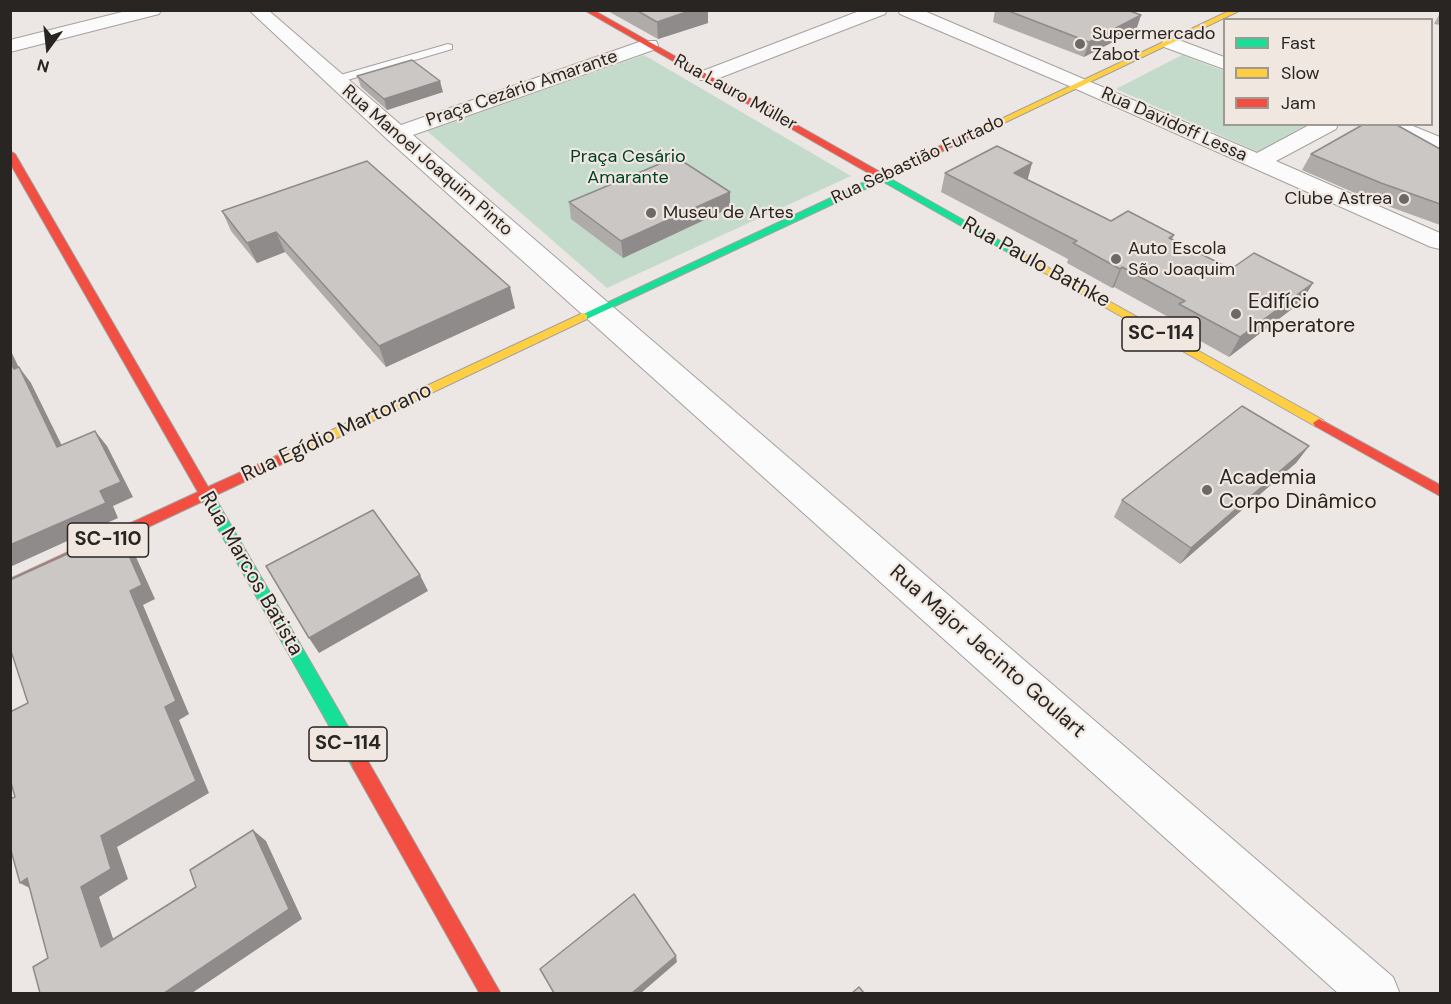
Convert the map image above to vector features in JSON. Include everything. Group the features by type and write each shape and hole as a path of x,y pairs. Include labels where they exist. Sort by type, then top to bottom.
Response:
{"main road":[{"name":"Rua Lauro Müller","path":"587,10 882,177"},
{"name":"Rua Sebastião Furtado","path":"599,310 1238,10"},
{"name":"Rua Marcos Batista","path":"10,154 491,993"},
{"name":"Rua Paulo Bathke","path":"882,177 1440,491"},
{"name":"Rua Egídio Martorano","path":"10,586 599,310"}],"street":[{"path":"10,46 153,10"},
{"name":"Rua Manoel Joaquim Pinto","path":"257,10 395,134 599,310"},
{"path":"707,76 879,10"},
{"name":"Rua Davidoff Lessa","path":"906,10 1081,84 1440,242"},
{"path":"1171,43 1223,63"},
{"name":"Praça Cezário Amarante","path":"395,134 649,45"},
{"path":"1257,162 1324,126"},
{"path":"1393,126 1440,145"},
{"name":"Rua Major Jacinto Goulart","path":"599,310 1376,993"}],"lane":[{"path":"334,80 448,47"},
{"path":"10,182 24,178"}],"green space":[{"name":"Praça Cesário Amarante","path":"644,55 851,176 607,288 427,131"},
{"path":"1182,55 1223,71 1223,126 1304,126 1258,152 1116,89"}],"building":[{"path":"636,10 692,10 657,22"},
{"path":"1006,10 1127,10 1141,15 1089,42"},
{"path":"412,60 440,81 384,99 357,76"},
{"path":"1360,126 1399,126 1440,149 1440,204 1381,183 1311,154"},
{"path":"997,146 1032,163 1014,173 1111,221 1128,211 1174,235 1169,238 1231,269 1254,253 1313,283 1240,337 1179,304 1185,301 1122,267 1120,269 1073,243 1077,241 945,173"},
{"name":"Museu de Artes","path":"676,157 730,192 621,241 569,202"},
{"path":"367,161 510,287 379,346 276,232 247,243 222,211"},
{"path":"10,361 14,369 19,367 57,447 95,431 121,482 100,491 106,503 10,545"},
{"name":"Academia Corpo Dinâmico","path":"1242,406 1309,446 1191,548 1122,500"},
{"path":"373,510 420,575 309,638 266,566"},
{"path":"118,531 142,585 130,591 176,701 165,707 196,781 101,836 111,869 81,887 101,947 196,887 190,870 253,830 289,909 164,993 40,993 33,967 48,958 27,878 20,883 10,847 10,799 15,797 10,779 10,712 28,703 10,648 10,580"},
{"path":"634,894 676,956 632,993 554,993 540,969"},
{"path":"859,987 864,993 852,993"}],"traffic: fast":[{"path":"583,317 882,177 1022,256"},
{"path":"206,495 359,762"}],"traffic: slow":[{"path":"984,129 1238,10"},
{"path":"1022,256 1319,423"},
{"path":"279,460 583,317"}],"traffic: jam":[{"path":"587,10 882,177 984,129"},
{"path":"10,154 206,495"},
{"path":"1319,423 1440,491"},
{"path":"10,586 279,460"},
{"path":"359,762 491,994"}],"place":[{"name":"Supermercado Zabot","path":"1080,44"},
{"name":"Clube Astrea","path":"1404,199"},
{"name":"Museu de Artes","path":"651,213"},
{"name":"Auto Escola São Joaquim","path":"1116,259"},
{"name":"Edifício Imperatore","path":"1236,314"},
{"name":"Academia Corpo Dinâmico","path":"1207,490"}]}
